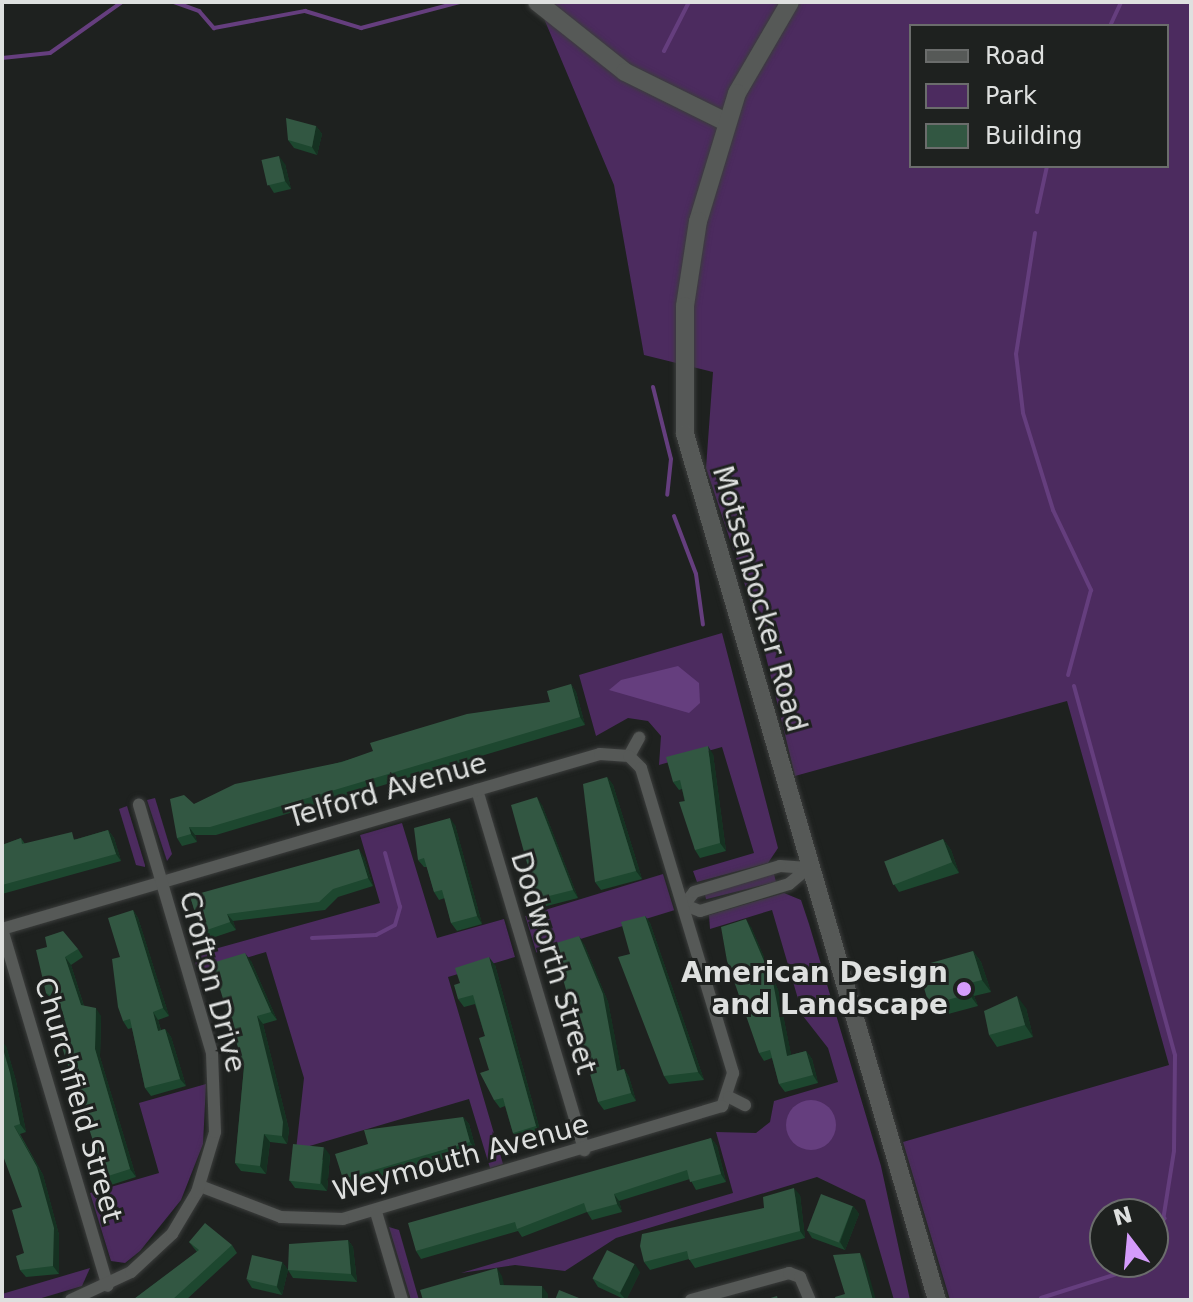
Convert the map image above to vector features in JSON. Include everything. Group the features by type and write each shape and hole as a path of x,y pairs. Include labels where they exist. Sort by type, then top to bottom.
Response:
{"main road":[{"path":"537,2 625,72 726,122"},
{"name":"Motsenbocker Road","path":"790,2 755,55 726,122 690,264 685,434 808,868 937,1300"}],"street":[{"path":"639,738 629,756 645,776 684,905 733,1073 729,1097 745,1105"},
{"name":"Telford Avenue","path":"2,929 600,754 629,756"},
{"name":"Dodworth Street","path":"477,790 584,1150"},
{"name":"Crofton Drive","path":"71,1300 108,1286 163,1244 200,1186 215,1132 216,1076 139,805"},
{"path":"684,905 694,892 780,866 808,868"},
{"path":"684,905 700,911 789,884 808,868"},
{"name":"Churchfield Street","path":"2,929 108,1286"},
{"name":"Weymouth Avenue","path":"200,1186 281,1217 328,1220 376,1212 710,1113 729,1097"},
{"path":"376,1212 402,1300"},
{"path":"691,1300 789,1273 800,1277 810,1300"}],"green space":[{"path":"537,2 1191,2 1191,1300 950,1300 903,1142 1169,1065 1067,701 795,776 758,624 706,468 713,372 644,355 614,185"},
{"path":"722,633 778,848 768,863 697,882 693,871 754,853 722,747 659,765 661,736 648,721 628,718 596,736 579,675"},
{"path":"155,798 172,854 167,861 147,800"},
{"path":"127,806 145,867 136,865 119,809"},
{"path":"402,823 437,938 504,919 515,957 448,977 503,1164 490,1168 469,1099 296,1150 304,1078 266,952 198,972 193,955 380,903 360,835"},
{"path":"663,874 674,910 536,952 525,916"},
{"path":"774,874 776,882 706,899 704,891"},
{"path":"784,893 801,900 809,924 881,1166 910,1300 894,1300 865,1200 817,1177 616,1238 565,1271 515,1265 461,1273 733,1193 716,1132 756,1133 770,1122 774,1101 838,1082 828,1048 803,1016 772,910 710,929 709,915"},
{"path":"206,1084 203,1144 181,1200 140,1251 125,1263 111,1261 90,1193 159,1173 139,1103"},
{"path":"389,1227 399,1230 419,1300 411,1300"},
{"path":"90,1268 82,1286 35,1300 2,1300 2,1294"}],"shaded area":[{"path":"678,666 699,683 700,703 689,713 609,690 621,680"},
{"path":"811,1100 829,1107 836,1125 829,1143 811,1150 793,1143 786,1125 793,1107"}],"building":[{"path":"286,118 316,126 312,147 288,140"},
{"path":"279,156 285,181 267,185 261,160"},
{"path":"571,684 580,717 210,827 189,827 191,834 177,838 170,799 184,795 194,804 235,784 342,762 373,751 370,743 467,714 550,702 547,691"},
{"path":"708,746 720,843 695,850 679,802 685,801 680,780 673,782 666,757"},
{"path":"607,777 636,871 595,882 583,784"},
{"path":"537,797 573,890 537,899 511,805"},
{"path":"450,818 477,916 451,923 442,890 434,892 424,858 418,860 414,828"},
{"path":"108,830 116,854 2,885 2,845 21,838 22,844 72,832 74,840"},
{"path":"943,839 952,862 893,885 884,862"},
{"path":"359,849 368,878 333,889 319,902 227,914 230,922 201,932 190,896"},
{"path":"133,910 163,1008 153,1012 158,1031 165,1029 180,1079 145,1088 130,1019 123,1021 118,1007 112,959 120,957 108,918"},
{"path":"645,916 698,1072 664,1076 618,957 630,954 621,922"},
{"path":"746,919 773,982 787,1056 806,1051 813,1075 779,1084 770,1050 759,1053 727,961 721,927"},
{"path":"63,931 78,949 65,957 81,1005 96,1008 95,1049 130,1169 105,1177 61,1044 58,1023 65,1021 59,1000 46,993 36,950 47,947 45,937"},
{"path":"579,936 603,994 617,1071 624,1069 631,1093 598,1102 553,944"},
{"path":"973,951 982,980 966,984 969,994 929,1005 922,981 931,978 927,964"},
{"path":"245,953 271,1012 257,1016 283,1122 282,1136 264,1134 260,1166 235,1163 244,1067 212,963"},
{"path":"489,957 536,1126 513,1133 503,1098 494,1100 480,1073 489,1070 479,1038 485,1036 473,995 458,999 454,985 460,983 455,968"},
{"path":"1017,996 1025,1025 989,1035 984,1011"},
{"path":"2,1045 20,1124 14,1126 37,1167 54,1228 53,1266 20,1270 16,1256 24,1253 12,1210 22,1207 2,1153"},
{"path":"463,1117 470,1142 343,1179 335,1154 368,1144 364,1130"},
{"path":"711,1138 721,1174 690,1182 687,1170 614,1194 617,1204 587,1212 584,1203 517,1229 515,1222 416,1251 408,1223"},
{"path":"293,1144 324,1147 320,1184 289,1181"},
{"path":"794,1188 800,1231 689,1260 687,1251 644,1262 640,1246 642,1234 764,1208 763,1197"},
{"path":"821,1194 853,1206 839,1243 807,1230"},
{"path":"205,1223 232,1245 172,1300 130,1300 199,1250 189,1242"},
{"path":"348,1240 351,1274 288,1270 289,1244"},
{"path":"607,1250 635,1264 620,1293 592,1279"},
{"path":"860,1253 873,1300 836,1300 835,1297 845,1294 833,1255"},
{"path":"252,1255 282,1262 277,1286 246,1279"},
{"path":"497,1268 500,1285 542,1286 542,1300 423,1300 420,1290"},
{"path":"559,1290 584,1300 555,1300"}],"waterway":[{"path":"2,58 50,53 122,2"},
{"path":"174,2 199,11 214,28 305,11 361,28 460,2"},
{"path":"664,51 689,2"},
{"path":"1111,24 1121,2"},
{"path":"1037,212 1047,168"},
{"path":"1035,233 1016,354 1023,413 1053,510 1091,590 1068,675"},
{"path":"653,387 671,459 667,495"},
{"path":"674,516 696,574 703,625"},
{"path":"1074,686 1175,1055 1174,1151 1167,1198"},
{"path":"312,938 376,935 395,925 400,907 385,853"},
{"path":"1041,1298 1104,1278"}],"place":[{"name":"American Design and Landscape","path":"964,989"}]}
